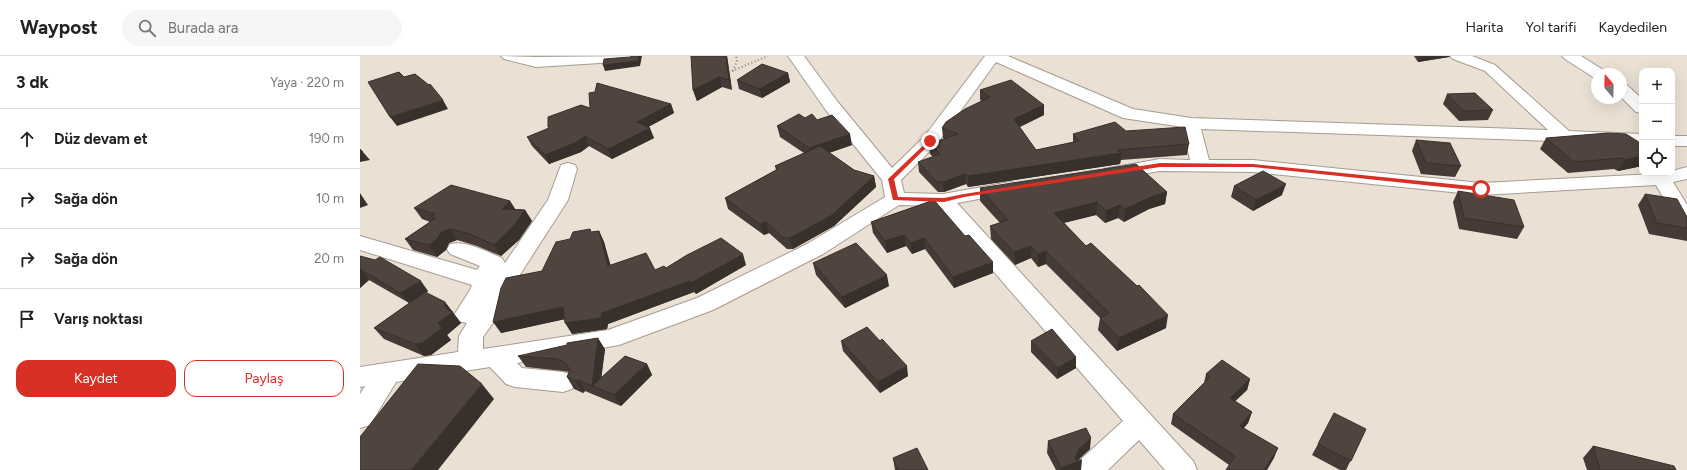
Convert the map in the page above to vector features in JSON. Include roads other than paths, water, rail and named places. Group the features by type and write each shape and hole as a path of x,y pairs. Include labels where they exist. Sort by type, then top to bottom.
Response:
{"street":[{"path":"509,56 536,62 632,56"},
{"path":"796,56 893,189 944,200 964,195 1027,186"},
{"path":"360,377 610,339 705,304 815,249 893,189 994,56 1128,114 1191,123 1639,139"},
{"path":"1458,56 1490,68 1564,136"},
{"path":"1570,56 1591,69"},
{"path":"1627,94 1639,105"},
{"path":"1191,123 1201,165"},
{"path":"1089,176 1160,165 1253,166 1481,189 1662,180 1687,173"},
{"path":"466,315 481,291 558,200 568,169"},
{"path":"1662,180 1687,223"},
{"path":"944,200 1183,470"},
{"path":"360,243 489,282"},
{"path":"458,249 494,263 489,282 490,310 471,336 470,361"},
{"path":"496,357 515,377 563,382"},
{"path":"360,417 387,374"},
{"path":"1089,470 1140,422"}]}
